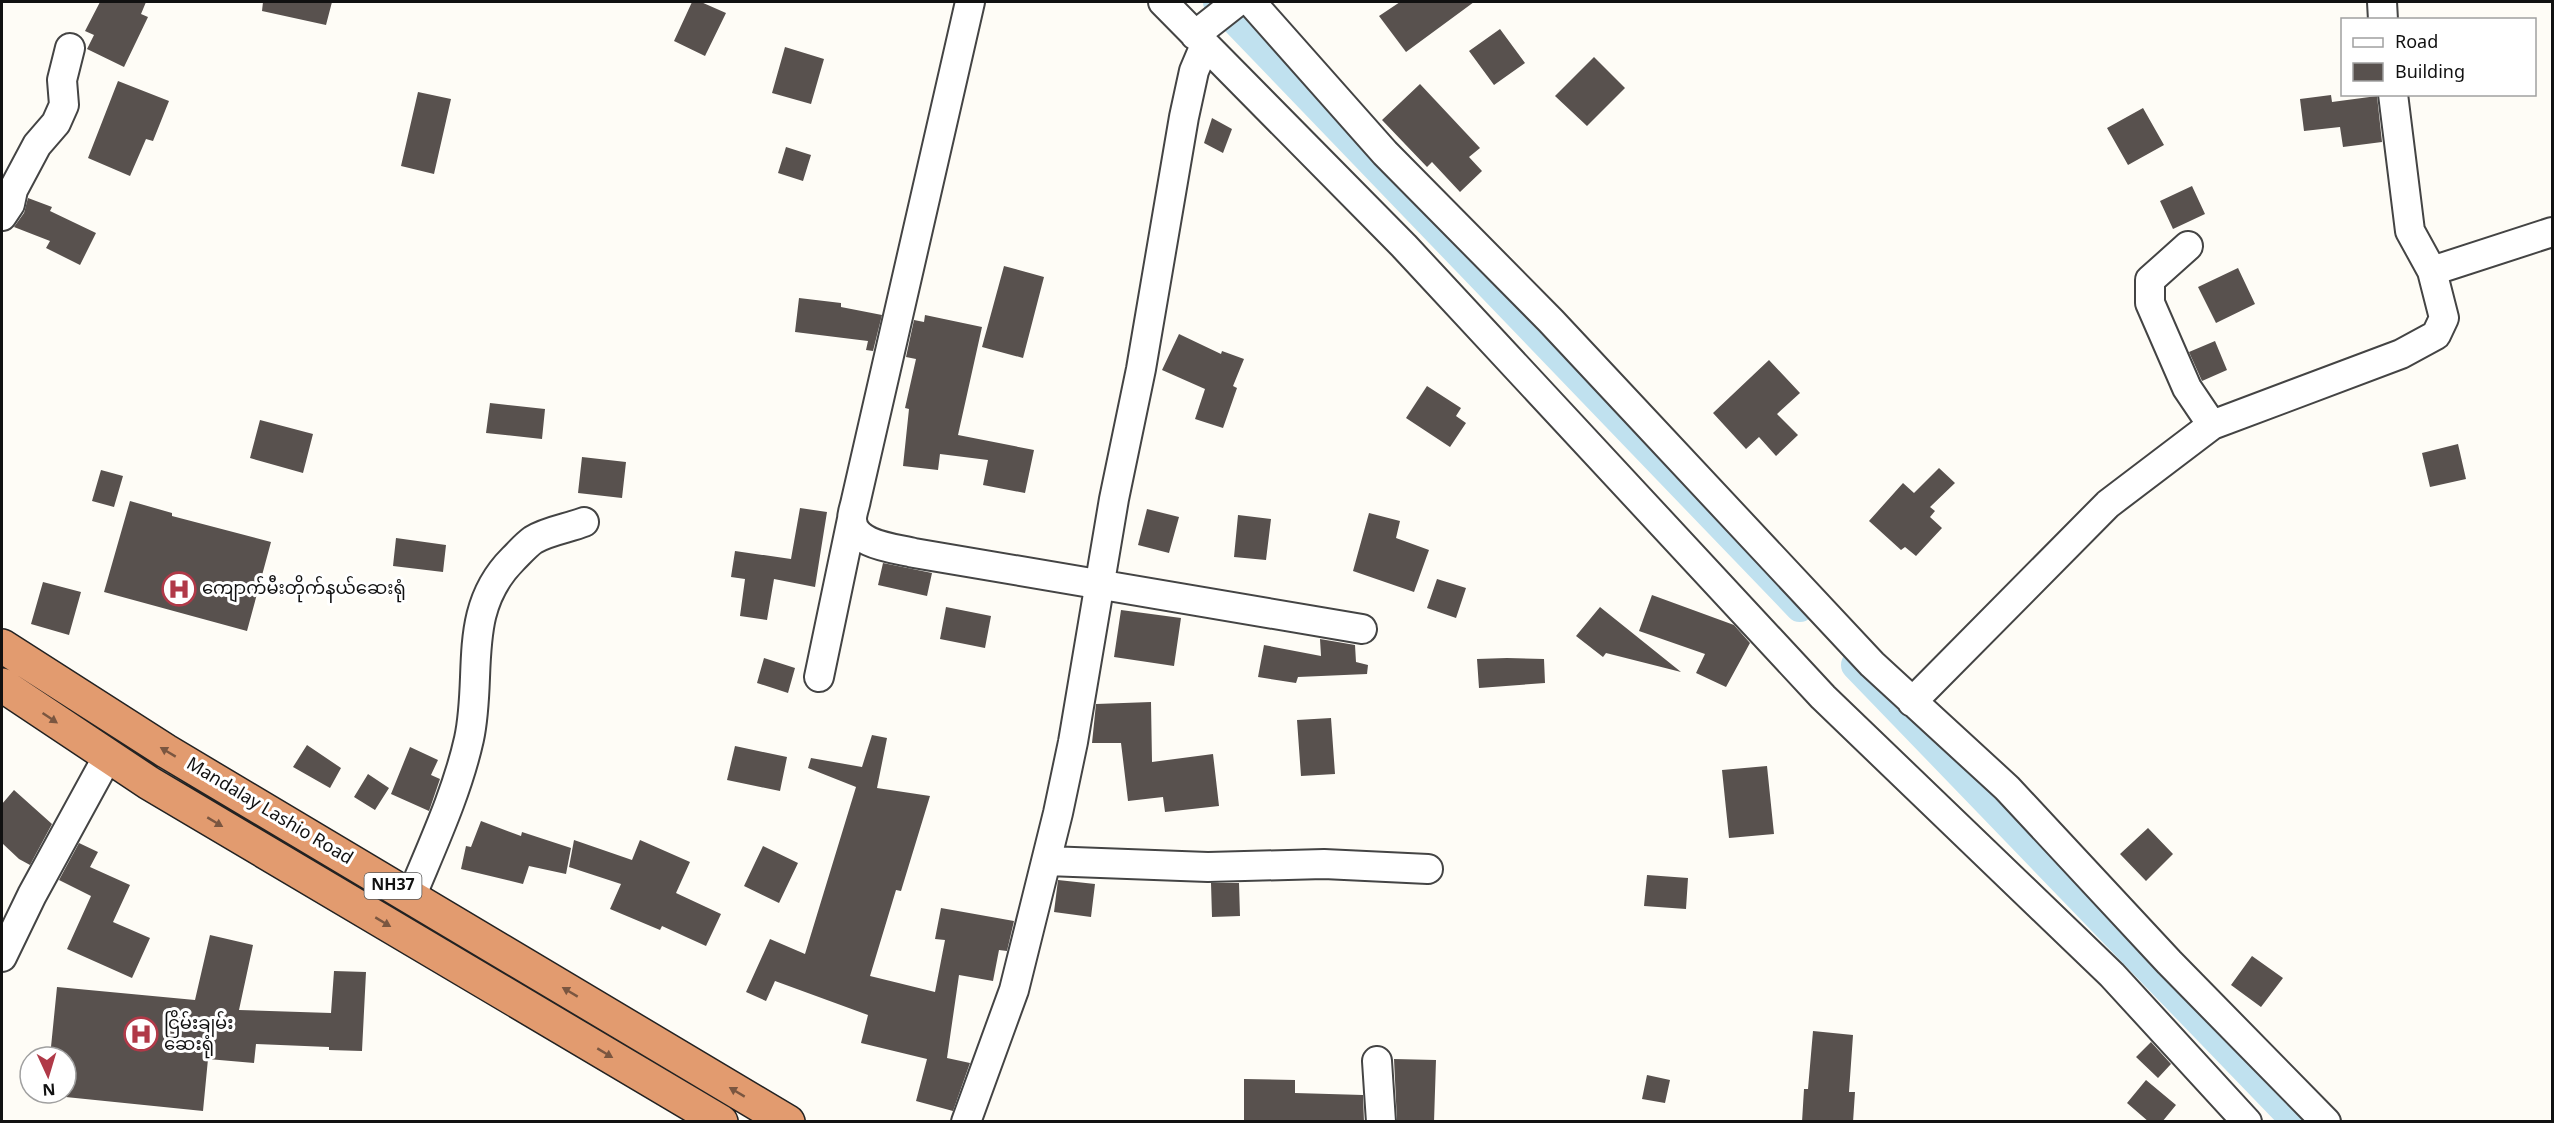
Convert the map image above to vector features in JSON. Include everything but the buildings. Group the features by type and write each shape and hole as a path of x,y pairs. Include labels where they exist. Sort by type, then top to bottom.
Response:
{"highway":[{"name":"Mandalay Lashio Road","path":"2,646 166,751 788,1122"},
{"name":"Mandalay Lashio Road","path":"2,686 108,756 713,1119"}],"street":[{"path":"819,677 852,519 970,2"},
{"path":"1163,2 1202,36 1404,246 1823,697 2112,975 2247,1122"},
{"path":"966,1122 1014,990 1047,861 1073,742 1184,117 1202,36 1237,2"},
{"path":"1251,2 1385,153 1551,321 1848,639 1912,702 2007,788 2169,962 2326,1122"},
{"path":"2382,2 2384,18"},
{"path":"2,216 10,204 13,190 38,145 56,123 64,105 63,80 70,48"},
{"path":"1912,702 2108,504 2212,425 2401,354 2436,335 2444,318 2432,271 2410,231 2393,96"},
{"path":"2432,271 2553,232"},
{"path":"2188,246 2150,280 2150,303 2187,388 2212,425"},
{"path":"852,519 855,531 866,541 914,553 1362,629"},
{"path":"411,897 451,799 469,741 476,701 474,661 481,613 497,575 533,540 585,522"},
{"path":"2,957 32,895 108,756"},
{"path":"1047,861 1208,867 1324,864 1428,869"},
{"path":"1377,1061 1381,1122"}],"waterway":[{"path":"1218,2 1800,607"},
{"path":"1856,665 2297,1122"}],"place":[{"name":"ကျောက်မီးတိုက်နယ်ဆေးရုံ","path":"179,589"},
{"name":"ငြိမ်းချမ်း ဆေးရုံ","path":"141,1034"}]}
